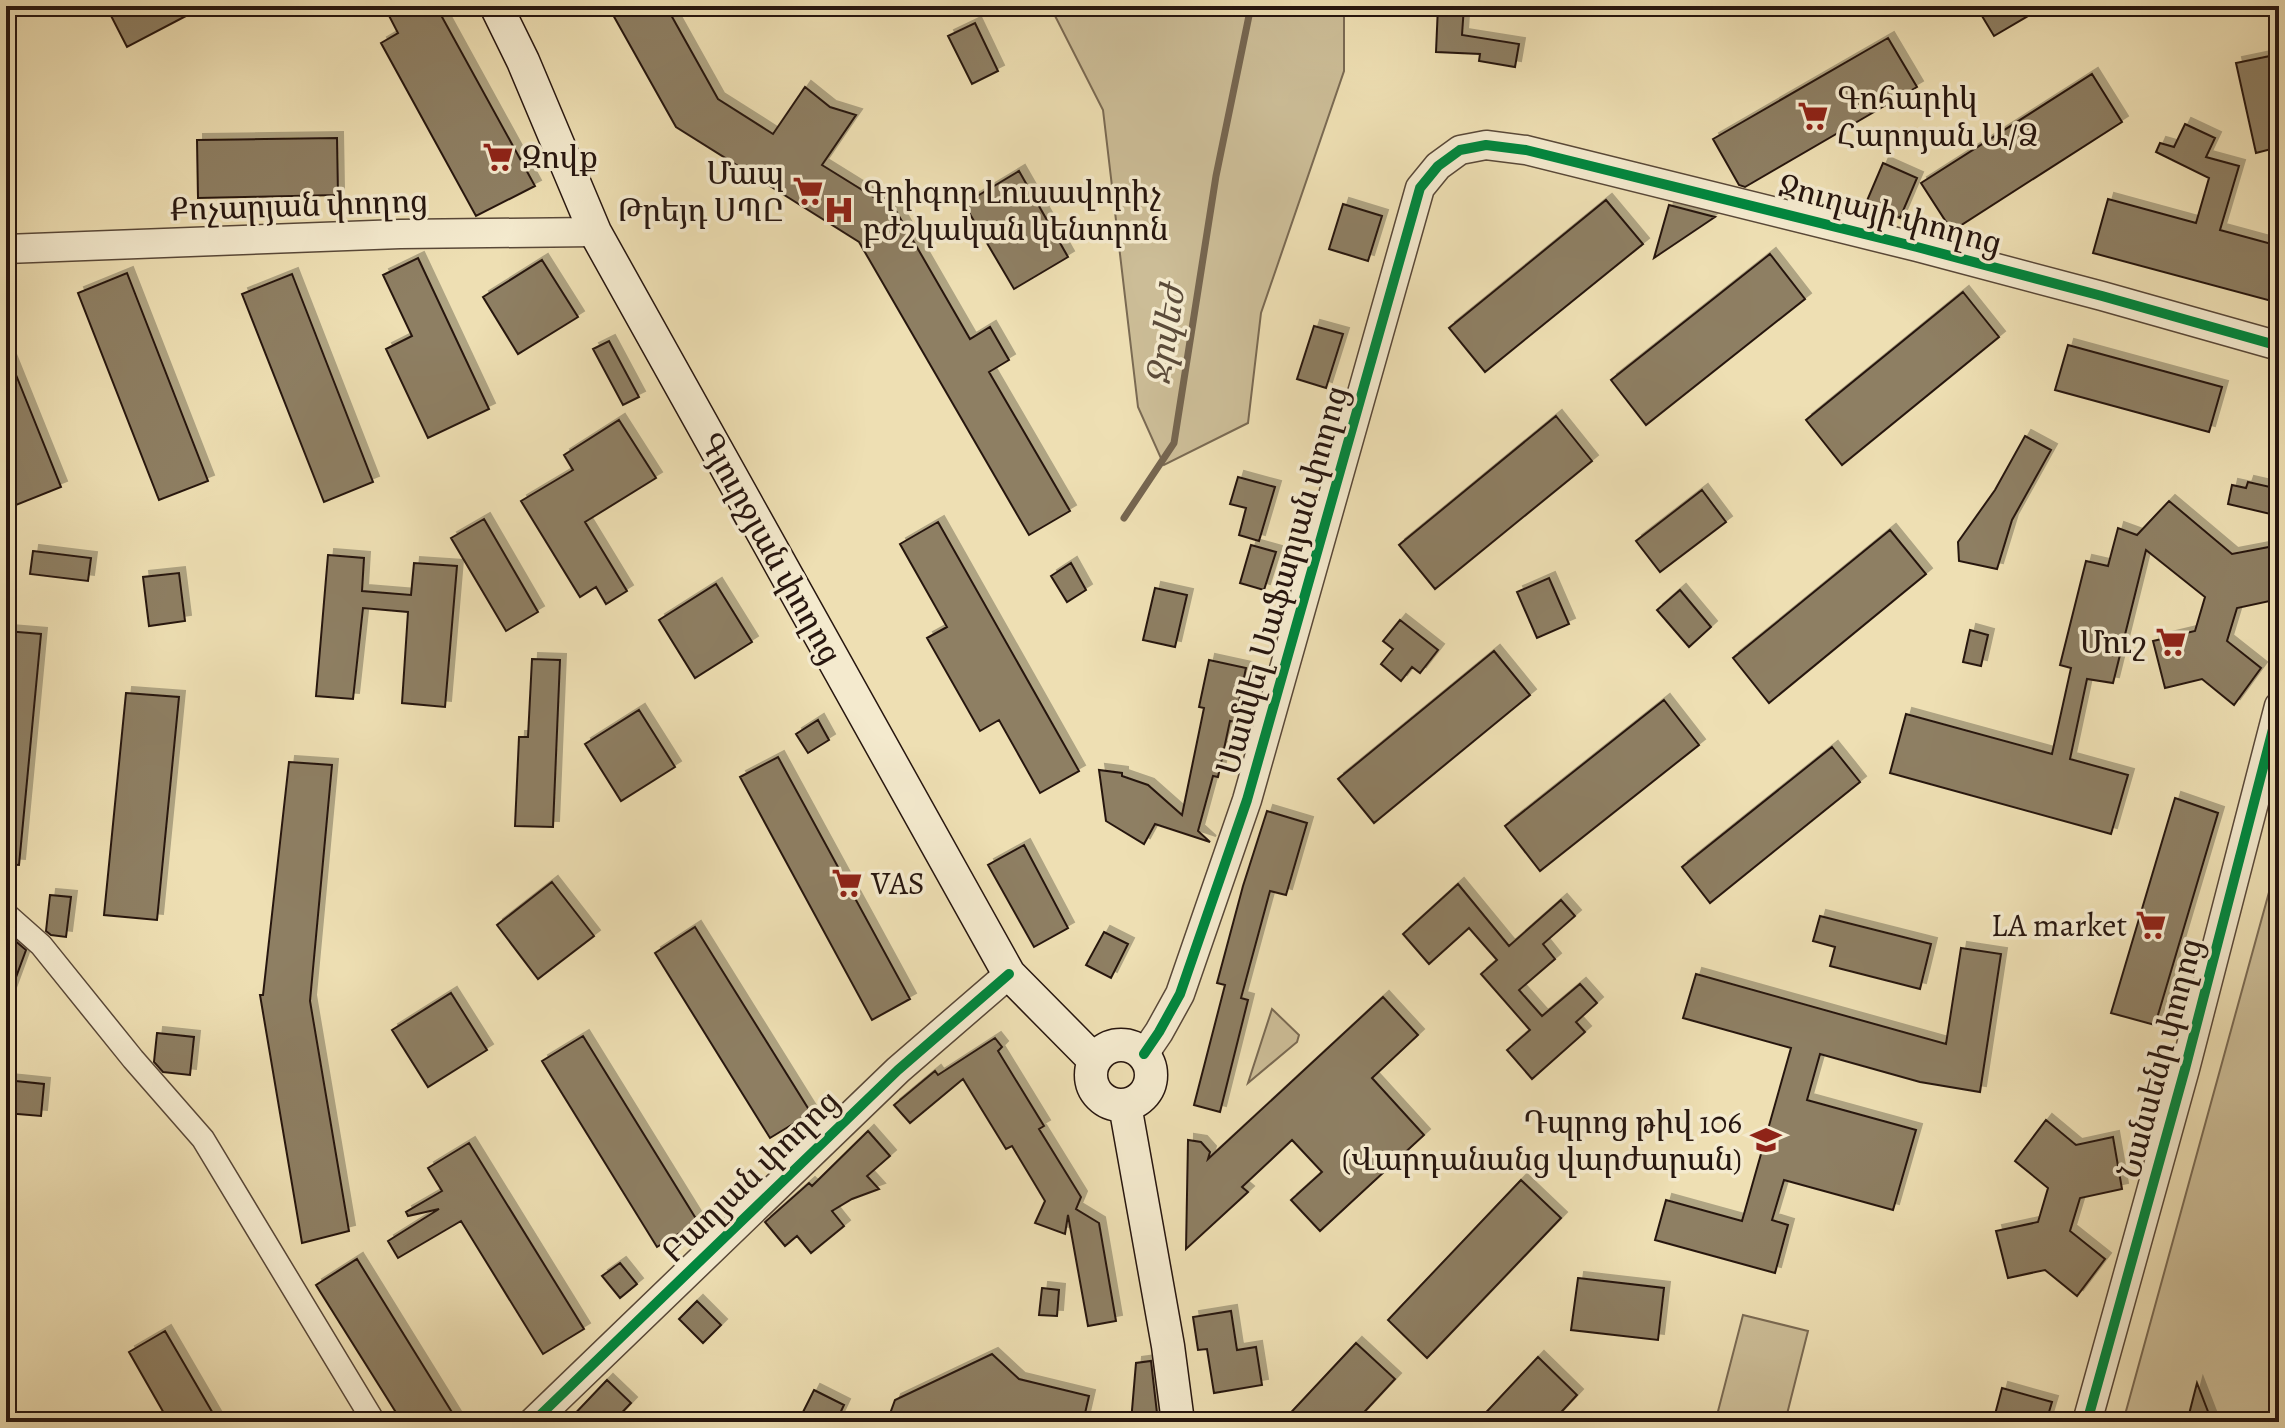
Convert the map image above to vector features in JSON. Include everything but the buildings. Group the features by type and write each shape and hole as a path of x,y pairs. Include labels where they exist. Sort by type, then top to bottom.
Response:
{"main road":[{"name":"Գյուրջյան փողոց","path":"496,6 523,61 595,232 1009,974 1094,1060"},
{"path":"1118,1044 1144,1054 1151,1071 1148,1090 1135,1102 1125,1105 1115,1105 1099,1096 1090,1079 1094,1060 1100,1052 1118,1044"},
{"path":"1125,1105 1168,1346 1178,1422"}],"street":[{"name":"Ջուղայի փողոց","path":"1486,145 1526,150 1663,182 2102,296 2279,346"},
{"name":"Սամվել Սաֆարյան փողոց","path":"1144,1054 1180,994 1247,800 1420,188 1438,166 1460,150 1486,145"},
{"name":"Քոչարյան փողոց","path":"6,249 400,234 595,232"},
{"name":"Նանսենի փողոց","path":"2087,1422 2178,1096 2279,706"},
{"path":"6,914 41,945 133,1059 203,1139 374,1422"},
{"name":"Բաղյան փողոց","path":"533,1422 898,1070 1009,974"}],"shaded area":[{"path":"1050,6 1344,6 1344,71 1261,313 1248,423 1164,465 1138,407 1103,110"},
{"path":"2279,856 2279,1422 2123,1422"},
{"path":"1272,1009 1299,1035 1297,1042 1248,1083"},
{"path":"1743,1315 1808,1331 1785,1422 1726,1422 1716,1419"}],"waterway":[{"name":"Ջրվեժ","path":"1124,518 1174,443 1216,176 1251,6"}],"cycle path":[{"path":"1144,1054 1180,994 1247,800 1420,188 1438,166 1460,150 1486,145 1526,150 1917,247 2279,346"},
{"path":"2087,1422 2185,1069 2279,706"},
{"path":"533,1422 898,1070 1009,974"}],"place":[{"name":"Գոհարիկ Հարոյան Ա/Ձ","path":"1813,116"},
{"name":"Զովք","path":"498,157"},
{"name":"Մապ Թրեյդ ՍՊԸ","path":"808,191"},
{"name":"Գրիգոր Լուսավորիչ բժշկական կենտրոն","path":"839,210"},
{"name":"Մուշ","path":"2171,642"},
{"name":"VAS","path":"847,883"},
{"name":"LA market","path":"2151,925"},
{"name":"Դպրոց թիվ 106 (Վարդանանց վարժարան)","path":"1766,1140"}]}
